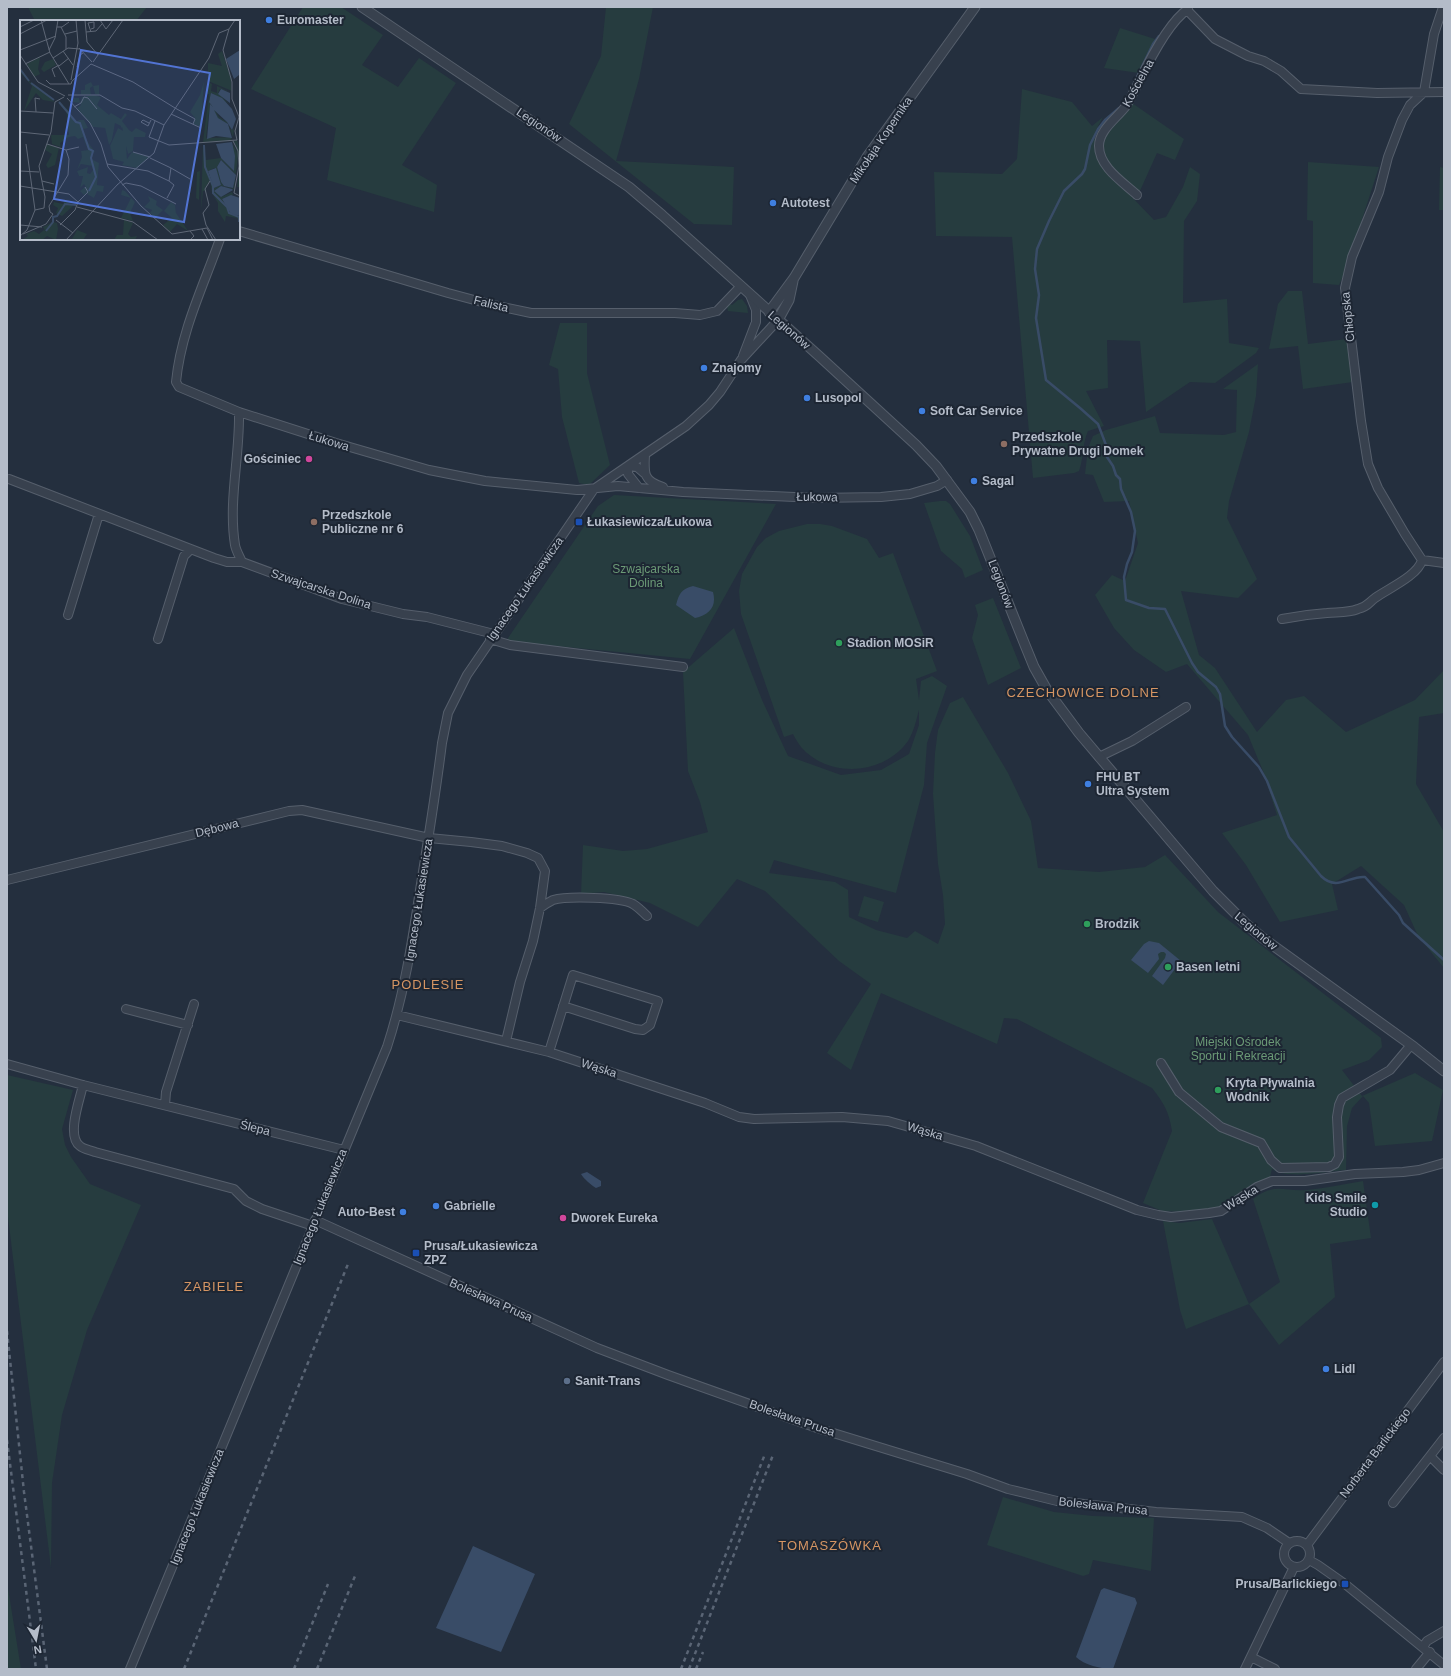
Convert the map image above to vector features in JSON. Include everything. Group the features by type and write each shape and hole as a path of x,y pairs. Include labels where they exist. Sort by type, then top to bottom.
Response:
{"street":[{"name":"Legionów","path":"362,7 629,187 819,356 916,446 947,480 970,512 979,530 1034,667 1059,708 1099,757 1213,891 1245,923 1281,952 1411,1045 1444,1071"},
{"name":"Mikołaja Kopernika","path":"769,312 794,278 867,157 975,7"},
{"path":"1424,92 1434,34 1444,7"},
{"path":"1188,8 1188,11 1215,39 1248,56 1264,61 1281,71 1301,89 1377,93 1444,92"},
{"name":"Kościelna","path":"1137,195 1107,167 1100,157 1100,140 1108,126 1126,106 1151,59 1173,23 1188,8"},
{"name":"Chłopska","path":"1422,560 1378,488 1368,464 1360,421 1345,288 1352,257 1379,192 1388,157 1402,120 1410,105 1424,92"},
{"name":"Falista","path":"240,231 448,293 531,313 660,313 700,315 717,311 740,286"},
{"name":"Łukowa","path":"220,240 185,332 178,363 176,382 179,387 240,412 336,443 429,470 485,481 577,490 611,486 683,492 816,498 881,497 924,491 947,480"},
{"name":"Mikołaja Kopernika","path":"778,320 790,300 794,278"},
{"name":"Ignacego Łukasiewicza","path":"742,360 756,322 756,310 750,295"},
{"path":"756,322 769,312"},
{"name":"Ignacego Łukasiewicza","path":"130,1669 387,1047 397,1015 407,973 429,838 442,743 448,713 467,675 492,636 594,489 686,426 709,405 742,360 778,320"},
{"path":"240,412 234,496 234,524 235,546 242,562"},
{"path":"644,473 645,455"},
{"path":"628,466 628,474 639,488"},
{"name":"Łukowa","path":"628,466 637,467 644,473 648,480 655,484 683,492"},
{"name":"Szwajcarska Dolina","path":"8,478 190,550 228,562 242,562 342,599 403,614 427,616 492,636 510,645 682,667"},
{"path":"68,615 99,514"},
{"path":"158,639 184,556 190,550"},
{"path":"1282,619 1299,615 1349,611 1366,606 1370,604 1373,599 1410,576 1422,564 1422,560 1444,564"},
{"path":"1099,757 1132,741 1186,707"},
{"name":"Dębowa","path":"7,880 289,811 302,810 429,838 492,844 514,849 538,858 544,871 540,908 533,941 520,982 506,1041"},
{"path":"540,908 553,900 612,899 623,900 634,904 647,916"},
{"path":"549,1052 572,975 658,1001 650,1025 643,1030 635,1029 563,1006"},
{"path":"165,1106 166,1092 194,1004"},
{"path":"126,1009 188,1025"},
{"name":"Wąska","path":"397,1015 549,1052 705,1103 739,1116 754,1119 842,1117 888,1121 976,1146 1137,1210 1158,1216 1191,1216 1221,1211 1257,1187 1276,1181 1305,1181 1355,1174 1402,1172 1419,1170 1444,1163"},
{"path":"1161,1064 1179,1092 1221,1127 1261,1143 1271,1160 1280,1168 1329,1167 1335,1164 1339,1157 1337,1117 1342,1098 1390,1070 1411,1045"},
{"name":"Ślepa","path":"7,1064 165,1106 344,1150"},
{"name":"Bolesława Prusa","path":"84,1085 73,1131 75,1140 80,1146 95,1152 234,1189 246,1202 262,1209 314,1223 597,1348 668,1376 817,1428 967,1474 1008,1489 1057,1501 1156,1512 1242,1517 1267,1528 1289,1543"},
{"path":"1276,1181 1280,1168"},
{"name":"Norberta Barlickiego","path":"1308,1545 1444,1362"},
{"path":"1393,1503 1444,1438"},
{"path":"1430,1456 1444,1470"},
{"path":"1297,1540 1308,1545 1311,1553 1309,1560 1302,1566 1294,1567 1290,1565 1285,1558 1284,1550 1289,1543 1297,1540"},
{"path":"1309,1560 1345,1584 1444,1665"},
{"path":"1245,1669 1294,1567"},
{"path":"1416,1669 1426,1649 1427,1641 1444,1631"},
{"path":"1251,1657 1275,1669"}],"green space":[{"path":"28,7 147,7 137,20 34,20"},
{"path":"303,7 341,7 383,35 362,65 398,87 419,58 456,83 402,165 437,185 434,212 327,180 336,128 251,89"},
{"path":"606,7 653,7 639,79 616,161 734,167 732,225 694,224 569,124 601,56"},
{"path":"1120,28 1155,39 1139,73 1104,68"},
{"path":"1022,89 1072,102 1092,126 1103,117 1095,132 1095,154 1100,164 1154,220 1166,217 1183,187 1190,167 1200,174 1197,201 1184,221 1183,303 1227,299 1229,343 1259,348 1256,353 1215,383 1190,382 1146,412 1140,341 1107,340 1108,388 1086,391 1104,426 1088,431 1079,471 1074,473 1033,478 1012,237 936,236 934,172 1002,174 1017,159"},
{"path":"1132,103 1184,139 1175,160 1157,153 1139,193 1107,162 1101,147 1104,135"},
{"path":"1308,162 1379,167 1345,272 1339,285 1313,283 1313,221 1307,220"},
{"path":"1440,167 1444,168 1444,210 1439,210"},
{"path":"1288,291 1302,291 1308,344 1347,339 1353,382 1303,389 1298,346 1269,349 1278,304"},
{"path":"742,299 747,306 748,313 728,311 727,307 730,304 732,305 738,300"},
{"path":"560,323 587,323 587,373 610,465 589,485 579,483 562,417 558,369 549,365"},
{"path":"1258,364 1256,396 1249,432 1229,501 1227,518 1257,579 1238,598 1181,591 1199,655 1215,668 1257,732 1286,700 1304,696 1346,732 1415,700 1444,670 1444,713 1419,717 1416,784 1444,832 1444,968 1418,936 1404,905 1361,866 1332,884 1338,910 1280,922 1246,865 1222,833 1277,815 1263,771 1248,735 1187,664 1166,672 1134,650 1114,628 1095,595 1112,575 1125,581 1138,543 1129,501 1104,502 1093,475 1085,474 1088,448 1093,436 1106,430 1155,416 1160,433 1224,435 1236,432 1237,390 1223,389"},
{"name":"Szwajcarska Dolina","path":"614,495 776,504 690,659 506,641 598,506"},
{"path":"946,501 950,504 970,536 983,570 965,578 962,569 941,551 924,503"},
{"name":"Miejski Ośrodek Sportu i Rekreacji","path":"807,524 832,526 867,539 879,558 893,553 937,671 916,679 919,700 921,681 932,676 947,686 927,743 924,785 896,893 774,860 769,873 835,882 848,890 849,917 876,930 907,938 915,931 938,944 945,924 943,895 938,864 933,794 935,753 938,730 950,703 963,697 1008,773 1031,821 1038,868 1099,872 1145,867 1165,855 1218,912 1381,1038 1382,1047 1369,1060 1342,1070 1362,1096 1415,1073 1443,1090 1432,1141 1375,1146 1369,1103 1363,1096 1352,1108 1347,1126 1346,1170 1308,1174 1287,1174 1272,1169 1270,1177 1254,1185 1219,1207 1186,1212 1162,1211 1143,1203 1172,1131 1165,1108 1160,1098 1152,1088 1017,1019 1004,1018 997,1044 881,993 851,1070 827,1053 871,984 839,961 765,891 737,879 698,927 650,903 604,892 581,894 583,845 623,851 647,849 708,832 700,802 688,771 683,672 734,628 762,700 788,756 841,775 881,770 909,754 919,725 919,710 908,741 898,752 885,761 856,769 841,768 826,764 813,757 801,747 793,734 784,737 741,614 739,591 742,574 757,547 766,538 779,531"},
{"path":"993,598 1021,668 988,685 972,638 978,615 975,605"},
{"path":"864,896 884,902 878,922 858,916"},
{"path":"7,1075 73,1090 62,1129 65,1145 71,1157 90,1184 141,1205 87,1330 62,1415 52,1483 51,1568 7,1209"},
{"path":"1363,1181 1371,1238 1330,1244 1335,1297 1279,1345 1249,1304 1280,1282 1253,1199 1273,1189 1307,1190"},
{"path":"1212,1219 1249,1304 1186,1329 1180,1310 1163,1221 1179,1223"},
{"path":"1003,1497 1054,1512 1093,1516 1154,1518 1151,1571 1093,1560 1089,1574 1083,1576 987,1545"},
{"path":"7,1582 21,1669 7,1669"}],"water":[{"path":"693,586 713,592 714,597 711,610 700,617 695,618 676,605 681,592"},
{"name":"Basen letni","path":"1149,941 1159,943 1181,961 1163,985 1152,976 1165,958 1166,954 1164,952 1158,954 1159,959 1148,973 1131,960 1144,944"},
{"path":"587,1172 601,1181 601,1186 596,1188 586,1180 581,1174"},
{"path":"473,1546 535,1574 501,1652 436,1628"},
{"path":"1104,1588 1135,1598 1137,1603 1113,1669 1093,1666 1079,1660 1076,1657 1101,1590"}],"waterway":[{"path":"1134,83 1153,44 1159,36"},
{"path":"1119,108 1105,120 1098,129 1090,145 1085,169 1082,174 1064,191 1037,249 1035,269 1039,295 1036,318 1046,380 1098,424 1106,445 1107,457 1113,466 1116,475 1120,479 1121,489 1131,512 1135,531 1132,552 1124,577 1126,600 1149,608 1165,609 1192,663 1198,672 1216,687 1220,694 1225,726 1232,737 1259,767 1267,781 1289,837 1321,876 1327,881 1333,883 1365,877 1399,915 1403,923 1444,960"}],"railway":[{"path":"184,1669 348,1264"},
{"path":"7,1331 24,1492 47,1669"},
{"path":"7,1440 36,1669"},
{"path":"681,1669 765,1454"},
{"path":"689,1669 773,1455"},
{"path":"317,1669 355,1576"},
{"path":"294,1669 328,1584"},
{"path":"696,1669 703,1652"}],"place":[{"name":"Euromaster","path":"269,20"},
{"name":"Autotest","path":"773,203"},
{"name":"Znajomy","path":"704,368"},
{"name":"Lusopol","path":"807,398"},
{"name":"Soft Car Service","path":"922,411"},
{"name":"Przedszkole Prywatne Drugi Domek","path":"1004,444"},
{"name":"Gościniec","path":"309,459"},
{"name":"Sagal","path":"974,481"},
{"name":"Przedszkole Publiczne nr 6","path":"314,522"},
{"name":"Łukasiewicza/Łukowa","path":"579,522"},
{"name":"Stadion MOSiR","path":"839,643"},
{"name":"FHU BT Ultra System","path":"1088,784"},
{"name":"Brodzik","path":"1087,924"},
{"name":"Basen letni","path":"1168,967"},
{"name":"Kryta Pływalnia Wodnik","path":"1218,1090"},
{"name":"Kids Smile Studio","path":"1375,1205"},
{"name":"Gabrielle","path":"436,1206"},
{"name":"Auto-Best","path":"403,1212"},
{"name":"Dworek Eureka","path":"563,1218"},
{"name":"Prusa/Łukasiewicza ZPZ","path":"416,1253"},
{"name":"Lidl","path":"1326,1369"},
{"name":"Sanit-Trans","path":"567,1381"},
{"name":"Prusa/Barlickiego","path":"1345,1584"}],"district":[{"name":"CZECHOWICE DOLNE","path":"1083,692"},
{"name":"PODLESIE","path":"428,984"},
{"name":"ZABIELE","path":"214,1286"},
{"name":"TOMASZÓWKA","path":"830,1545"}]}
